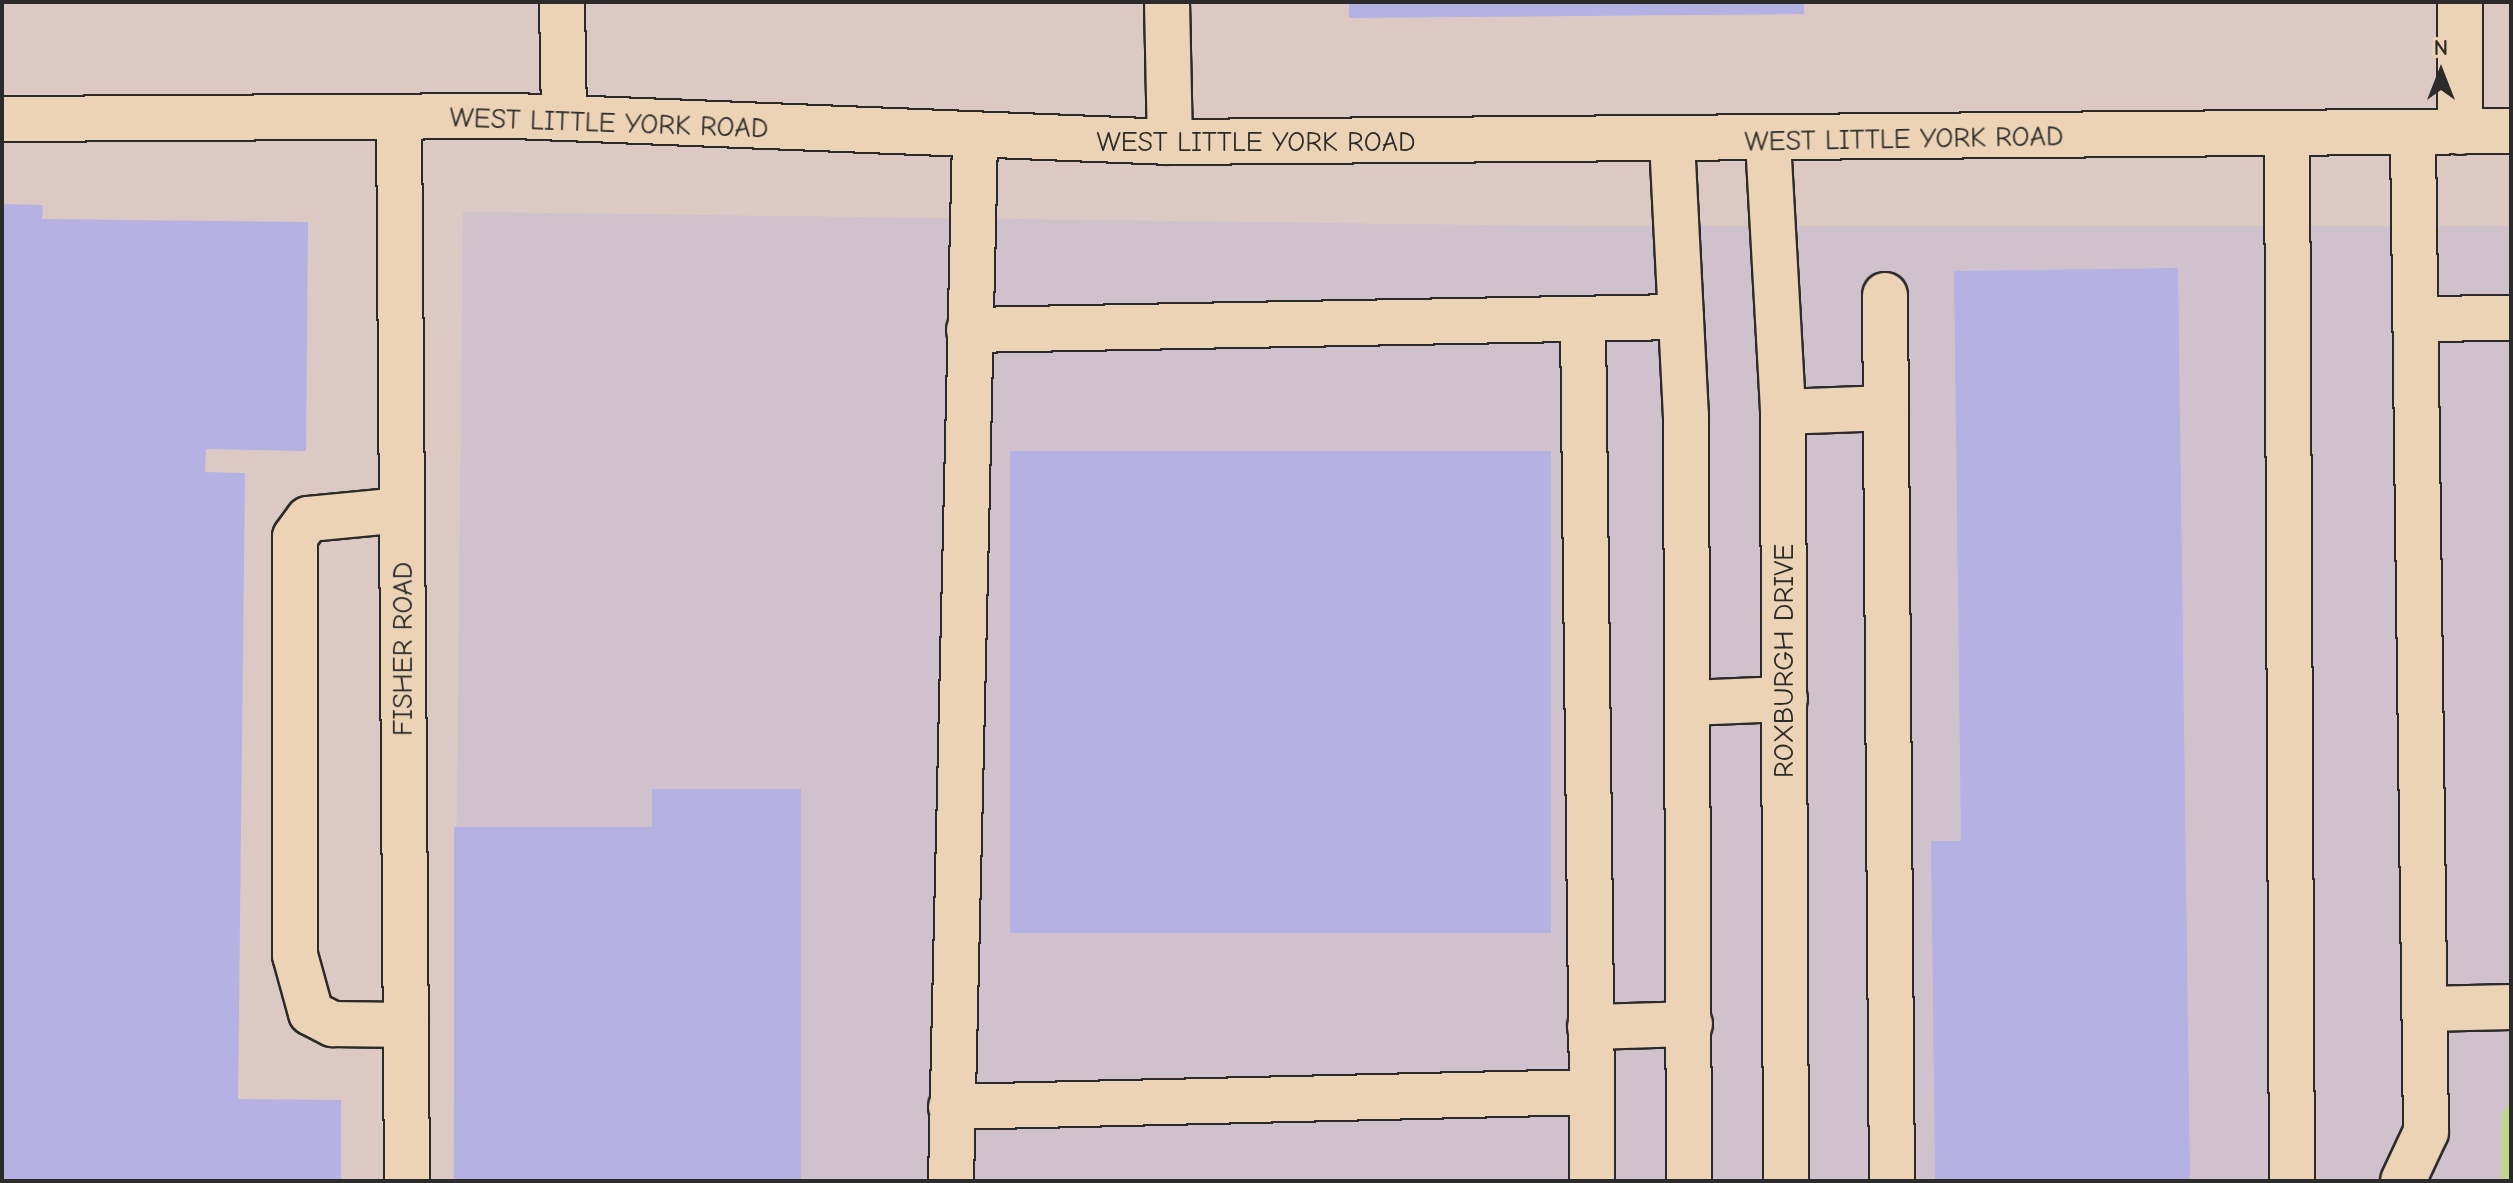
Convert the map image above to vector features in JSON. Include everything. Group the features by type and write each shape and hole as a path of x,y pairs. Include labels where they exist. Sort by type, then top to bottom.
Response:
{"street":[{"path":"562,2 564,118"},
{"path":"1167,2 1170,142"},
{"path":"2460,2 2460,132"},
{"name":"FISHER ROAD","path":"399,117 407,1181"},
{"name":"WEST LITTLE YORK ROAD","path":"2,119 564,118 975,138 1170,142 1768,141 2511,131"},
{"path":"2403,1181 2426,1132 2413,133"},
{"path":"2287,135 2292,1181"},
{"path":"951,1181 975,138"},
{"path":"1672,141 1681,317 1688,703 1689,1181"},
{"name":"ROXBURGH DRIVE","path":"1768,141 1783,412 1786,1181"},
{"path":"1885,295 1892,1181"},
{"path":"969,330 1681,317"},
{"path":"2415,319 2511,318"},
{"path":"1583,319 1592,1181"},
{"path":"1783,412 1886,408"},
{"path":"402,510 308,519 295,537 295,955 311,1013 333,1024 406,1025"},
{"path":"1688,703 1785,699"},
{"path":"2425,1009 2511,1007"},
{"path":"1590,1027 1690,1024"},
{"path":"951,1107 1592,1092"}],"shaded area":[{"path":"463,212 1572,226 2511,226 2511,1181 453,1181"}],"green space":[{"path":"2511,1099 2511,1181 2501,1181 2502,1114"}],"building":[{"path":"1349,2 1804,2 1804,14 1349,18"},
{"path":"2,204 43,205 42,219 308,222 306,451 206,449 205,472 245,473 238,1099 341,1100 341,1181 2,1181"},
{"path":"2178,268 2190,1181 1935,1181 1931,841 1961,841 1954,271"},
{"path":"1010,451 1551,451 1551,933 1010,933"},
{"path":"652,789 801,789 801,1181 454,1181 454,827 652,827"}]}
